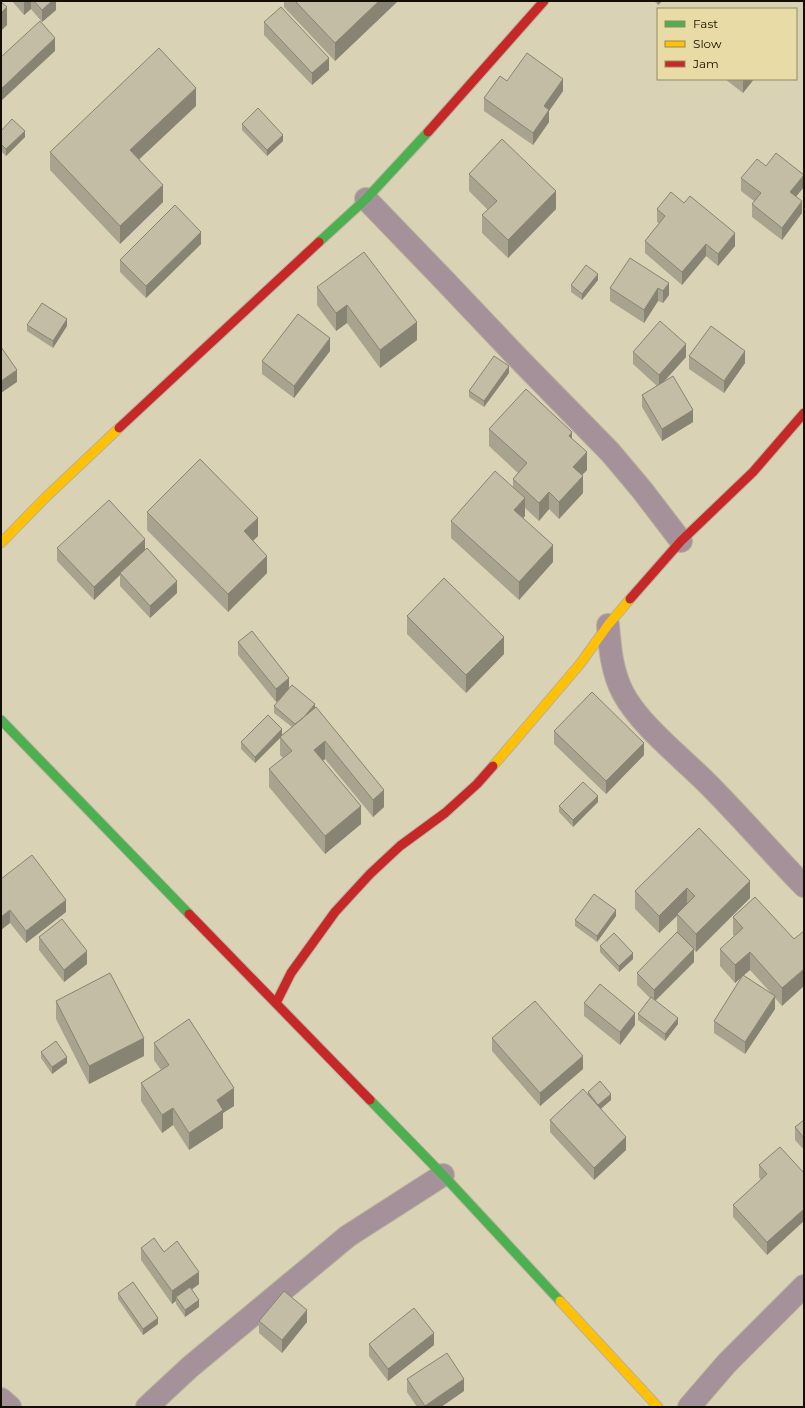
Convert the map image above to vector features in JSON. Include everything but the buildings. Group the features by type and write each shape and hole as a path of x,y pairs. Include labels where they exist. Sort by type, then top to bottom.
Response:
{"street":[{"path":"1,543 45,498 264,292 366,199 438,121 544,1"},
{"path":"366,199 610,452 642,490 681,541"},
{"path":"276,1003 291,973 340,907 370,874 400,846 445,813 477,784 552,698 580,664 608,625 681,541 753,472 804,413"},
{"path":"608,625 610,651 619,684 639,717 706,782 804,886"},
{"path":"1,720 443,1175 658,1407"},
{"path":"147,1407 190,1368 348,1236 443,1175"},
{"path":"689,1407 727,1363 804,1286"},
{"path":"1,1399 10,1407"}],"traffic: fast":[{"path":"319,242 366,199 428,132"},
{"path":"1,720 189,914"},
{"path":"370,1100 443,1175 560,1301"}],"traffic: slow":[{"path":"1,543 45,498 119,428"},
{"path":"493,766 580,664 608,625 630,599"},
{"path":"560,1301 658,1407"}],"traffic: jam":[{"path":"428,132 544,1"},
{"path":"119,428 319,242"},
{"path":"630,599 681,541 753,472 804,413"},
{"path":"276,1003 291,973 335,912 370,874 400,846 445,813 477,784 493,766"},
{"path":"189,914 370,1100"}]}
